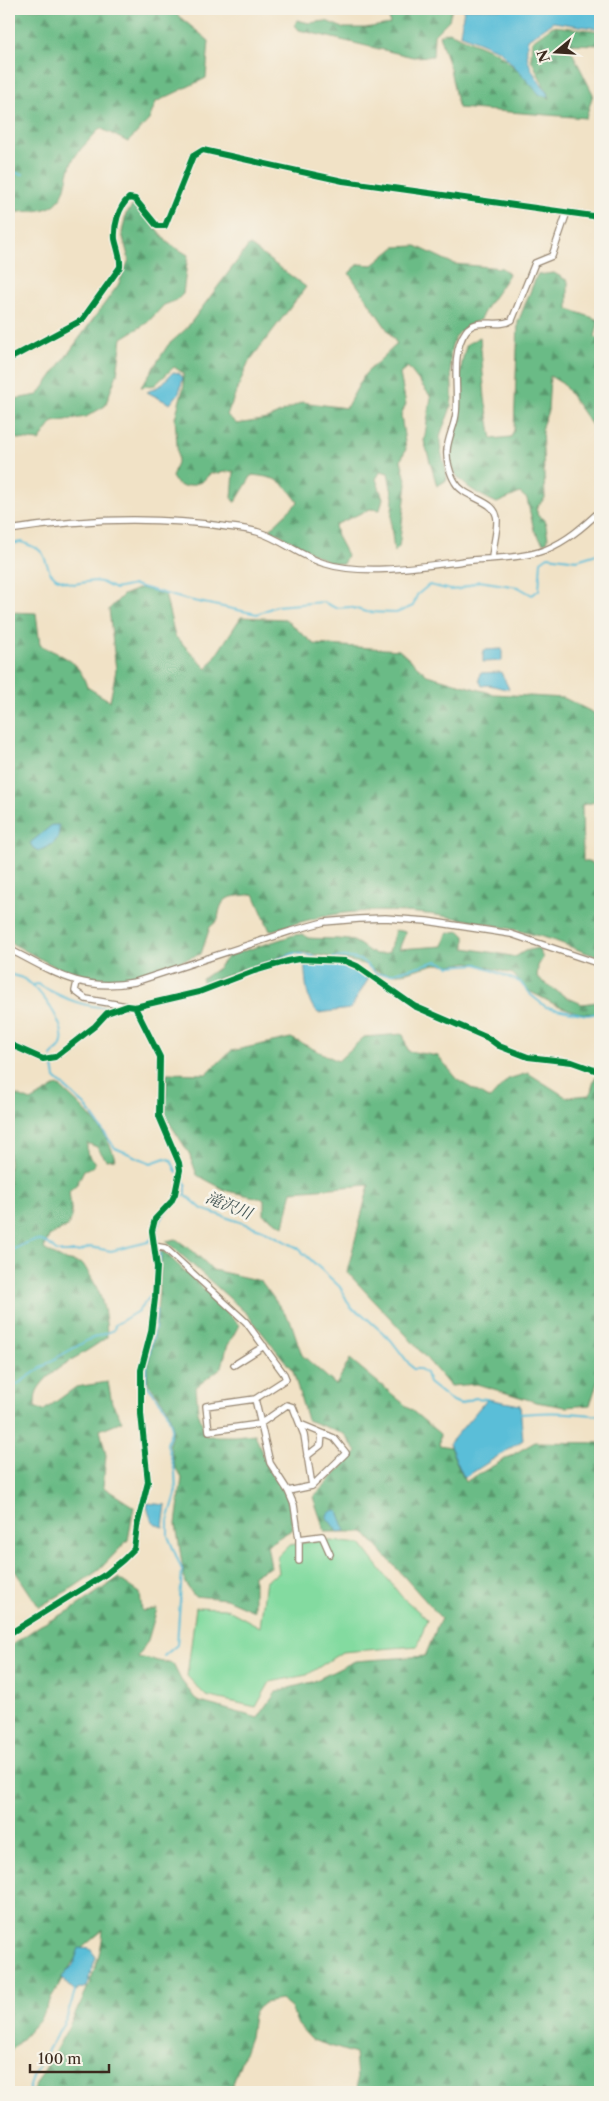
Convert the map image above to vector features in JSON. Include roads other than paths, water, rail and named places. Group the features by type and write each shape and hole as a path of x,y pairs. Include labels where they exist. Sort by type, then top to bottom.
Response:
{"street":[{"path":"9,360 82,320 120,267 121,258 115,239 118,214 123,204 128,198 135,199 157,226 165,226 193,156 203,150 343,181 600,217"},
{"path":"492,558 498,519 495,510 488,504 464,493 455,482 449,465 447,450 456,412 456,370 460,343 466,331 472,326 482,323 503,324 512,320 535,263 552,256 567,212"},
{"path":"9,530 103,520 132,519 227,527 258,532 322,563 343,568 407,567 492,558 543,550 579,531 600,511"},
{"path":"9,949 57,975 77,982 95,986 115,986 135,982 324,922 368,918 427,921 511,934 600,964"},
{"path":"77,982 75,991 86,999 135,1007 199,992 254,971 288,961 299,959 345,961 357,966 414,1006 488,1038 515,1053 540,1059 572,1062 600,1072"},
{"path":"9,1044 43,1059 55,1057 95,1026 107,1013 127,1006"},
{"path":"9,1634 106,1574 134,1549 137,1526 148,1482 141,1414 141,1370 150,1332 155,1298 157,1267 152,1231 155,1219 171,1202 180,1170 179,1163 159,1116 160,1057 135,1007"},
{"path":"154,1246 165,1248 246,1322 286,1379 255,1399 206,1406 209,1431 260,1424 287,1405 293,1407 304,1435 312,1486"},
{"path":"234,1365 264,1346"},
{"path":"255,1399 270,1463 288,1491 294,1505 299,1561"},
{"path":"288,1491 312,1486 346,1453 334,1438 300,1424"},
{"path":"307,1456 321,1445 322,1434"},
{"path":"298,1539 322,1536 330,1554"}],"water":[{"path":"464,9 592,9 600,13 600,29 553,22 528,39 527,56 529,63 550,97 540,95 500,51 460,34"},
{"path":"173,372 179,373 183,378 179,393 170,404 147,392 161,385"},
{"path":"502,649 502,661 483,662 483,650"},
{"path":"501,672 509,689 489,685 482,686 479,680 480,673"},
{"path":"52,825 59,825 57,839 48,847 38,851 33,848 30,843"},
{"path":"304,962 355,969 369,978 350,1009 318,1013 308,996"},
{"path":"487,1399 520,1405 523,1440 464,1478 449,1444"},
{"path":"147,1503 166,1505 163,1527 153,1521 149,1514"},
{"path":"334,1510 338,1511 345,1531 338,1532 327,1518 327,1514"},
{"path":"79,1948 90,1949 96,1957 86,1987 75,1991 61,1978 73,1965"}],"waterway":[{"path":"9,172 23,174"},
{"path":"9,548 11,544 22,542 38,549 43,554 50,572 56,578 73,584 94,581 101,582 115,589 134,585 184,599 257,614 276,606 323,602 336,608 350,607 366,612 396,613 413,606 417,595 429,585 451,590 460,589 479,581 518,587 532,595 539,590 541,561 548,556 577,560 600,553"},
{"path":"252,969 295,953 316,957"},
{"path":"333,958 345,957 361,960 377,974 391,974 437,961 450,966 477,964 520,982 531,995 546,1007 587,1015 600,1013"},
{"path":"142,1002 203,987 247,971"},
{"name":"滝沢川","path":"9,974 30,983 57,1018 62,1037 60,1047 51,1056"},
{"path":"33,985 37,984 56,994 86,1005 118,1007"},
{"name":"滝沢川","path":"52,1060 55,1078 85,1105 115,1148 151,1163 165,1158 171,1160 177,1173"},
{"name":"滝沢川","path":"180,1176 186,1184 186,1195 202,1209 263,1230 298,1248 340,1287 351,1308 362,1314 391,1340 413,1369 420,1369 426,1373 429,1383 449,1399 460,1404 475,1398 487,1399"},
{"path":"155,1236 156,1230 166,1211 175,1201 186,1195"},
{"path":"9,1252 28,1242 34,1241 45,1242 57,1252 79,1252 90,1247 111,1251 148,1242 151,1239"},
{"path":"156,1240 160,1256 159,1265"},
{"path":"9,1390 51,1361 88,1340 114,1330 115,1325 138,1311 154,1292"},
{"path":"156,1310 155,1328 146,1368 146,1384 166,1409 172,1428 167,1444 175,1472 176,1494 168,1521 168,1536 182,1570 177,1645 164,1656"},
{"name":"滝沢川","path":"520,1414 560,1412 600,1416"},
{"path":"28,2092 34,2074 67,2017 75,1991"},
{"path":"9,2087 11,2092"}]}
